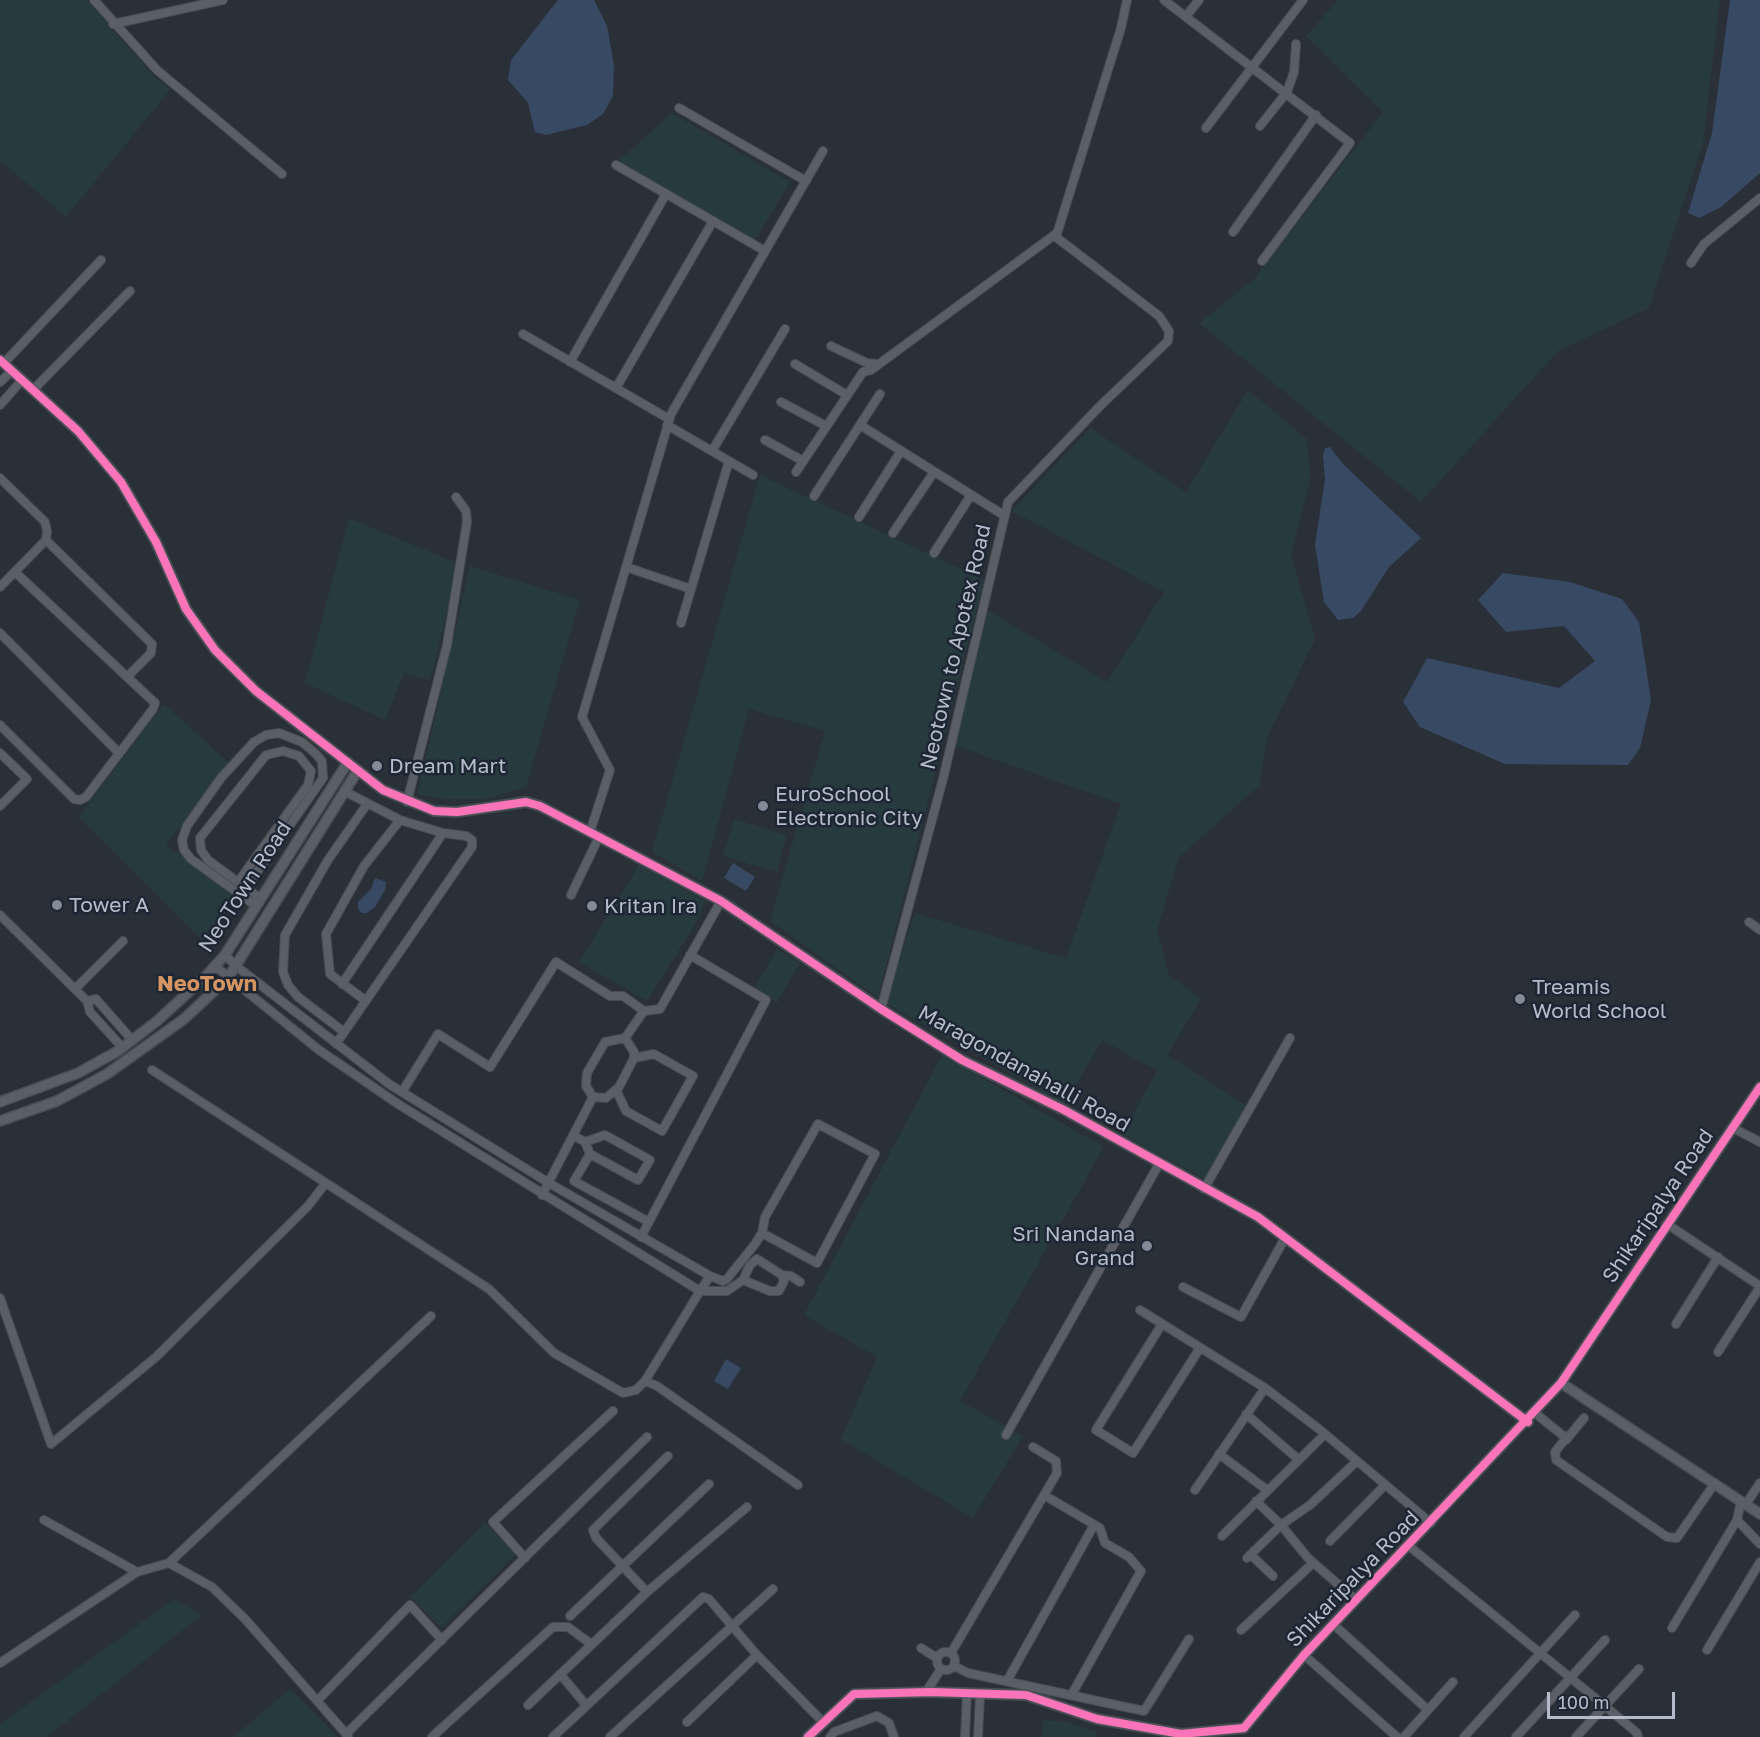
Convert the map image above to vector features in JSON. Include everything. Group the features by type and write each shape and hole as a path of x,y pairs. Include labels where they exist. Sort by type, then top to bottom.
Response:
{"street":[{"path":"94,0 113,24 157,70 282,174"},
{"path":"113,24 224,0"},
{"path":"796,472 863,372 878,364 1057,235 1121,28 1127,0"},
{"path":"1164,0 1287,92 1350,143 1262,261"},
{"path":"1186,16 1199,0"},
{"path":"1206,128 1303,0"},
{"path":"1260,126 1287,92 1294,72 1296,44"},
{"path":"679,108 806,181"},
{"path":"1233,232 1316,115"},
{"path":"571,895 594,835 610,770 582,717 668,422 823,151"},
{"path":"616,165 765,252"},
{"path":"570,362 666,194"},
{"path":"1691,262 1704,244 1760,198"},
{"path":"616,388 712,221"},
{"name":"Neotown to Apotex Road","path":"881,1009 943,779 1008,502 1101,405 1168,341 1169,331 1159,316 1057,235"},
{"path":"2,361 101,260"},
{"path":"33,390 130,291"},
{"path":"712,451 785,329"},
{"path":"523,334 616,388 753,475"},
{"path":"831,346 867,363 878,364"},
{"name":"Maragondanahalli Road","path":"2,361 78,431 121,482 156,542 186,609 215,650 256,691 383,790 407,802 434,811 457,812 526,802 540,806 721,901 881,1009 963,1060 1064,1110 1258,1217 1528,1422"},
{"path":"795,364 847,395"},
{"path":"0,382 12,371"},
{"path":"0,405 22,380"},
{"path":"813,496 880,394"},
{"path":"781,402 826,426"},
{"path":"860,425 1005,516"},
{"path":"765,440 803,461"},
{"path":"859,517 901,451"},
{"path":"681,623 729,461"},
{"path":"893,533 934,472"},
{"path":"0,478 45,522 46,540 152,644 151,653 128,676"},
{"path":"934,553 971,495"},
{"path":"407,802 449,633 467,522 466,511 456,497"},
{"path":"0,587 46,540"},
{"path":"626,567 691,589"},
{"path":"0,725 74,799 80,800 86,797 153,709 155,703 16,573"},
{"path":"0,633 119,753"},
{"path":"246,888 322,778 321,761 316,754 302,742 279,733 266,735 254,742 221,778 187,826 182,840 184,850 191,859 258,903"},
{"path":"238,882 308,785 311,771 299,756 284,751 266,754 202,832 200,844 204,855 238,882 246,888 258,903"},
{"path":"0,753 27,779 0,806"},
{"name":"NeoTown Road","path":"0,1102 78,1073 122,1047 157,1021 215,966 225,955 348,762"},
{"name":"NeoTown Road","path":"0,1121 57,1101 116,1069 184,1019 228,978 358,770"},
{"path":"336,1044 472,847 472,840 466,836 443,833 400,820 352,797 346,788"},
{"path":"343,1034 298,998 288,985 283,972 285,935 328,860 367,804"},
{"path":"366,1001 330,974 326,934 364,866 400,820"},
{"path":"342,984 443,833"},
{"path":"402,1092 438,1034 490,1067 556,962 610,996 623,996 644,1011 660,1009 721,901"},
{"path":"0,915 87,1001 90,1012 122,1047"},
{"path":"1749,922 1760,930"},
{"path":"75,989 123,941"},
{"path":"225,955 336,1044 402,1092 549,1183 710,1276 723,1281 727,1279 762,1233 765,1217 818,1124 875,1154 817,1263 762,1233"},
{"path":"641,1237 766,1000 690,955"},
{"path":"215,966 318,1050 542,1195 700,1291 726,1291 743,1280 750,1265 757,1259 782,1275 791,1276 800,1282"},
{"path":"87,1001 96,999 132,1040"},
{"path":"593,1097 586,1080 604,1042 625,1038 644,1011"},
{"path":"593,1097 606,1098 617,1092 634,1058 634,1052 625,1038"},
{"path":"1204,1189 1290,1038"},
{"path":"617,1092 626,1111 662,1131 693,1076 654,1054 634,1058"},
{"path":"152,1070 489,1289 554,1353 623,1393 636,1390 645,1381 710,1276"},
{"name":"Shikaripalya Road","path":"808,1737 855,1694 926,1692 1026,1695 1097,1719 1180,1734 1243,1732 1304,1654 1528,1422 1562,1383 1760,1087"},
{"path":"542,1195 593,1097"},
{"path":"1733,1128 1760,1142"},
{"path":"573,1135 585,1142 590,1154 638,1180 650,1160 604,1135 585,1142"},
{"path":"590,1154 574,1181 649,1222"},
{"path":"1006,1435 1159,1164"},
{"path":"0,1298 51,1444 156,1357 308,1206 325,1184"},
{"path":"1667,1224 1760,1286 1719,1352"},
{"path":"1183,1287 1241,1317 1286,1238"},
{"path":"1676,1324 1718,1257"},
{"path":"743,1280 775,1292 782,1287 784,1281 782,1275"},
{"path":"1140,1310 1265,1388 1325,1434 1431,1523"},
{"path":"0,1663 137,1572 169,1563 430,1316"},
{"path":"1162,1324 1096,1430 1133,1454 1200,1348"},
{"path":"645,1381 657,1386 798,1485"},
{"path":"1562,1383 1760,1514"},
{"path":"1195,1490 1265,1388"},
{"path":"525,1558 493,1521 613,1411"},
{"path":"1535,1413 1566,1440"},
{"path":"1246,1414 1299,1460"},
{"path":"1584,1418 1555,1452 1556,1460 1672,1539 1677,1538 1715,1483"},
{"path":"1222,1536 1325,1434"},
{"path":"169,1563 212,1587 245,1619 348,1736 646,1437"},
{"path":"951,1653 1044,1495 1058,1466 1056,1461 1033,1447"},
{"path":"1219,1454 1267,1490"},
{"path":"647,1592 596,1538 593,1530 668,1456"},
{"path":"1273,1576 1249,1557 1281,1525 1310,1505 1357,1461"},
{"path":"1672,1628 1737,1520 1743,1503 1760,1483"},
{"path":"570,1616 709,1484"},
{"path":"1330,1541 1385,1485"},
{"path":"1044,1495 1102,1531 1104,1544 1129,1557 1141,1574 1072,1694"},
{"path":"1256,1501 1281,1525 1313,1563 1356,1600"},
{"path":"528,1705 647,1592 747,1507"},
{"path":"44,1520 137,1572"},
{"path":"1737,1520 1760,1544"},
{"path":"1007,1681 1094,1525"},
{"path":"1409,1545 1605,1706 1637,1733 1638,1737"},
{"path":"1707,1650 1760,1562"},
{"path":"1241,1630 1313,1563"},
{"path":"610,1737 773,1589"},
{"path":"553,1737 700,1598 709,1599 757,1655 824,1722"},
{"path":"317,1701 410,1605 442,1640"},
{"path":"1464,1737 1575,1615"},
{"path":"1333,1624 1428,1710"},
{"path":"432,1737 554,1627 568,1627 591,1644"},
{"path":"1142,1728 1144,1711 1189,1639"},
{"path":"1516,1737 1605,1640"},
{"path":"921,1648 937,1658"},
{"path":"944,1652 951,1653 956,1660 954,1666 947,1670 941,1669 937,1664 937,1658 944,1652"},
{"path":"1304,1654 1397,1737"},
{"path":"687,1722 757,1655"},
{"path":"954,1666 968,1673 1144,1711"},
{"path":"926,1692 941,1669"},
{"path":"1576,1737 1639,1669"},
{"path":"560,1674 586,1705"},
{"path":"1404,1737 1453,1682"},
{"path":"965,1737 967,1693"},
{"path":"978,1737 980,1694"},
{"path":"830,1737 834,1732 877,1716 889,1723 894,1737"}],"green space":[{"path":"0,0 87,0 149,71 170,90 66,217 0,160"},
{"path":"1338,0 1720,0 1703,143 1649,308 1558,351 1421,502 1199,323 1254,279 1383,112 1306,36"},
{"path":"672,113 790,182 754,241 617,162"},
{"path":"1248,390 1306,438 1311,476 1291,555 1315,639 1267,738 1259,786 1179,857 1157,930 1169,975 1201,999 1167,1055 1247,1106 1205,1179 1122,1134 1157,1071 1102,1040 1065,1104 885,1003 915,913 1066,958 1121,804 954,745 987,610 1107,682 1164,592 1012,511 1090,428 1186,492"},
{"path":"760,475 984,580 878,998 770,921 825,731 749,709 702,881 652,852"},
{"path":"349,518 459,564 430,680 404,673 385,720 305,683"},
{"path":"470,566 580,600 526,787 486,799 444,799 417,794"},
{"path":"164,704 229,763 166,845 238,895 204,942 78,817"},
{"path":"734,819 787,835 777,872 723,856"},
{"path":"639,865 705,901 696,923 647,1001 579,962"},
{"path":"777,949 800,963 777,1003 754,989"},
{"path":"942,1055 1104,1147 960,1401 1023,1436 973,1518 841,1439 877,1357 804,1315"},
{"path":"485,1523 516,1554 441,1628 410,1597"},
{"path":"174,1599 202,1615 47,1737 0,1737 0,1724"},
{"path":"290,1689 338,1737 233,1737"},
{"path":"1043,1720 1066,1722 1096,1731 1096,1737 1042,1737"}],"water":[{"path":"558,0 594,0 607,26 614,65 613,96 603,114 587,125 546,135 535,132 528,103 508,80 511,60"},
{"path":"1730,0 1760,0 1760,173 1721,207 1699,218 1688,213 1712,133"},
{"path":"1330,447 1343,464 1421,538 1389,567 1361,611 1353,618 1338,620 1324,602 1315,545 1325,479 1323,456 1325,448"},
{"path":"1503,573 1570,582 1622,599 1639,622 1651,700 1640,748 1628,765 1505,764 1420,727 1403,702 1427,658 1559,688 1595,661 1564,626 1506,632 1478,600"},
{"path":"733,863 755,877 746,891 724,878"},
{"path":"375,878 386,882 385,890 375,907 367,913 362,913 358,909 358,902 371,889"},
{"path":"726,1359 741,1368 728,1389 714,1381"}],"cycle path":[{"path":"0,360 78,431 121,482 156,542 186,609 215,650 256,691 383,790 434,811 457,812 526,802 540,806 721,901 881,1009 962,1060 1064,1110 1258,1217 1528,1422"},
{"path":"808,1737 854,1694 931,1692 1026,1695 1097,1719 1181,1734 1244,1728 1304,1655 1561,1383 1760,1087"}],"place":[{"name":"Dream Mart","path":"377,766"},
{"name":"EuroSchool Electronic City","path":"763,806"},
{"name":"Tower A","path":"57,905"},
{"name":"Kritan Ira","path":"592,906"},
{"name":"Treamis World School","path":"1520,999"},
{"name":"Sri Nandana Grand","path":"1147,1246"}],"district":[{"name":"NeoTown","path":"207,984"}]}
